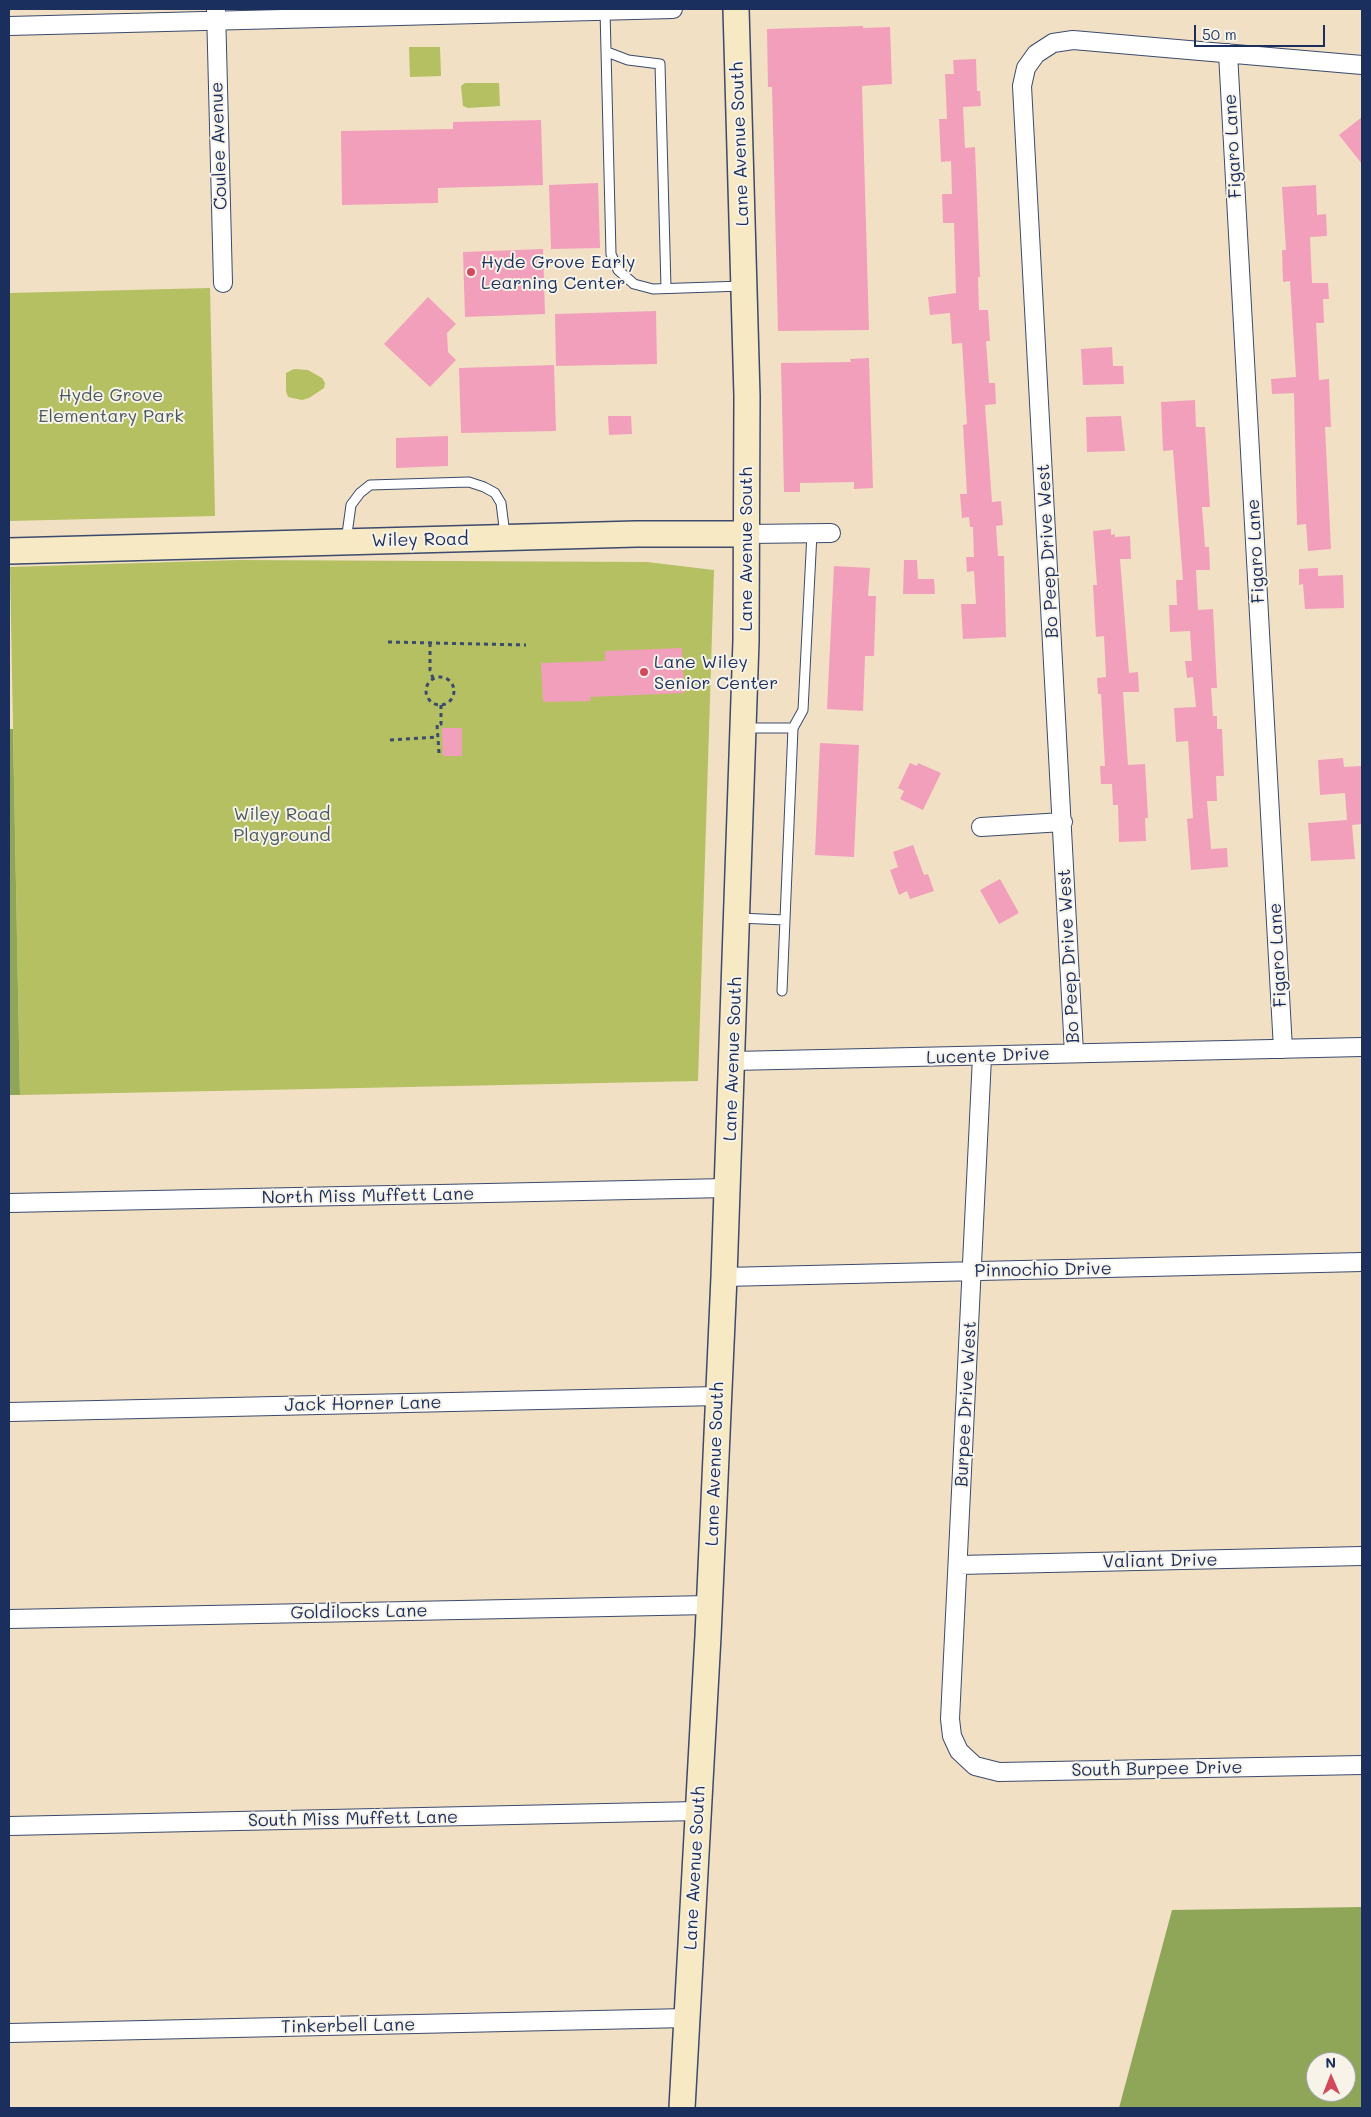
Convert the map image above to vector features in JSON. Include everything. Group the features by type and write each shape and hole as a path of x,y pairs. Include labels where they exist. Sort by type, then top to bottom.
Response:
{"main road":[{"name":"Lane Avenue South","path":"682,2108 709,1605 728,1188 743,728 747,534 744,286 736,9"},
{"name":"Wiley Road","path":"9,551 505,538 747,534"}],"street":[{"path":"9,26 216,14 673,9"},
{"name":"Coulee Avenue","path":"216,14 223,283"},
{"name":"Bo Peep Drive West","path":"1074,1053 1022,86 1026,68 1036,54 1053,43 1073,40 1228,53"},
{"path":"1228,53 1362,65"},
{"name":"Figaro Lane","path":"1228,53 1283,1049"},
{"name":"Wiley Road","path":"747,534 831,533"},
{"path":"981,827 1063,822"},
{"name":"Lucente Drive","path":"733,1061 1362,1047"},
{"name":"Burpee Drive West","path":"959,1751 952,1736 950,1719 982,1056"},
{"name":"North Miss Muffett Lane","path":"9,1204 728,1188"},
{"name":"Pinnochio Drive","path":"724,1276 1362,1262"},
{"name":"Jack Horner Lane","path":"9,1412 718,1396"},
{"name":"Valiant Drive","path":"958,1565 1362,1556"},
{"name":"Goldilocks Lane","path":"9,1619 709,1605"},
{"name":"South Burpee Drive","path":"959,1751 976,1766 999,1772 1362,1765"},
{"name":"South Miss Muffett Lane","path":"9,1826 698,1811"},
{"name":"Tinkerbell Lane","path":"9,2034 687,2018"}],"lane":[{"path":"606,10 610,254 618,270 634,284 653,289 744,286"},
{"path":"607,52 628,60 660,64 666,288"},
{"path":"346,542 351,505 370,485 470,482 495,493 501,503 505,538"},
{"path":"782,991 793,728 803,710 812,533"},
{"path":"743,728 793,728"},
{"path":"738,918 785,920"}],"path":[{"path":"388,642 526,645"},
{"path":"430,643 430,670 433,678"},
{"path":"433,678 447,678 454,689 449,702 441,705 432,702 426,694 427,685 433,678"},
{"path":"439,753 438,724 441,724 441,705"},
{"path":"390,740 438,737"}],"green space":[{"path":"409,47 440,47 441,76 410,77"},
{"path":"465,83 499,83 500,106 468,108 463,106 461,86"},
{"name":"Hyde Grove Elementary Park","path":"210,288 215,516 9,521 9,293"},
{"path":"294,369 308,370 322,378 325,383 324,388 309,398 302,400 288,397 286,373"},
{"name":"Wiley Road Playground","path":"238,560 647,562 714,570 698,1081 20,1095 10,567"},
{"path":"9,729 13,729 20,1095 9,1095"},
{"path":"1362,1907 1362,2108 1119,2108 1172,1910"}],"building":[{"path":"863,26 863,28 890,27 892,84 862,86 869,330 778,331 772,87 768,87 767,29"},
{"path":"976,59 977,91 980,91 981,106 963,107 965,148 975,147 980,277 978,277 979,310 988,310 990,341 986,341 989,383 995,383 996,404 985,405 992,502 1001,501 1003,525 996,526 998,556 1004,556 1006,637 963,639 961,604 976,604 974,571 967,572 966,557 974,557 973,527 970,527 969,517 962,518 960,494 967,494 963,425 967,424 962,343 952,344 950,313 930,315 928,297 956,293 954,223 943,223 942,194 952,194 951,161 941,162 939,119 947,119 945,74 954,74 953,60"},
{"path":"1362,117 1362,164 1339,135"},
{"path":"541,120 543,185 438,188 438,203 342,205 341,131 453,129 453,122"},
{"path":"598,183 600,248 551,249 549,185"},
{"path":"1316,185 1317,215 1326,214 1327,236 1310,237 1312,283 1328,283 1329,299 1323,299 1324,323 1316,323 1319,380 1329,379 1331,427 1325,427 1331,549 1308,551 1306,524 1297,525 1294,393 1272,394 1271,379 1296,377 1290,281 1283,282 1282,250 1286,250 1282,187"},
{"path":"543,249 545,314 465,317 463,252"},
{"path":"428,297 456,324 447,333 448,352 456,360 430,387 384,344"},
{"path":"656,311 657,364 556,366 555,314"},
{"path":"1112,347 1113,366 1123,366 1124,384 1083,385 1081,349"},
{"path":"869,358 873,488 854,489 854,482 800,483 800,492 784,492 781,363 851,362 850,359"},
{"path":"554,365 556,431 461,433 459,368"},
{"path":"1195,400 1196,427 1205,427 1210,507 1202,507 1205,547 1209,547 1210,570 1196,570 1198,610 1213,609 1217,688 1211,688 1213,716 1217,716 1217,729 1222,729 1224,776 1216,776 1217,801 1207,801 1211,849 1227,848 1228,867 1191,870 1187,819 1193,818 1188,741 1176,742 1174,708 1196,707 1193,677 1187,678 1185,661 1192,661 1190,631 1170,632 1169,605 1177,605 1176,580 1183,580 1173,450 1163,451 1161,402"},
{"path":"608,416 631,416 632,434 609,435"},
{"path":"1121,416 1125,451 1087,452 1086,417"},
{"path":"448,436 448,466 396,468 396,438"},
{"path":"1111,529 1111,535 1115,534 1115,537 1130,536 1131,559 1120,559 1129,673 1138,672 1139,692 1123,692 1128,765 1145,764 1148,818 1145,818 1146,841 1119,842 1118,805 1113,805 1112,784 1101,784 1100,766 1105,766 1101,694 1098,694 1097,678 1106,677 1104,636 1096,637 1093,585 1097,585 1093,531"},
{"path":"904,560 917,560 918,579 934,579 935,594 903,594"},
{"path":"834,566 870,568 868,596 876,596 874,656 865,656 863,711 827,709"},
{"path":"1318,568 1318,576 1343,575 1344,608 1305,609 1303,584 1299,585 1299,569"},
{"path":"682,648 684,693 590,697 591,701 543,702 541,663 605,661 605,651"},
{"path":"442,728 462,728 462,756 443,756"},
{"path":"820,743 859,745 854,857 815,855"},
{"path":"1343,758 1344,767 1361,766 1362,824 1352,825 1355,859 1311,861 1308,823 1347,820 1345,793 1320,795 1318,760"},
{"path":"910,763 917,766 918,763 941,773 923,810 900,799 904,791 898,788"},
{"path":"913,845 924,875 928,874 934,891 910,899 907,891 899,895 890,870 898,867 893,852"},
{"path":"1000,879 1019,913 999,924 980,890"}],"place":[{"name":"Hyde Grove Early Learning Center","path":"471,272"},
{"name":"Lane Wiley Senior Center","path":"644,672"}]}
